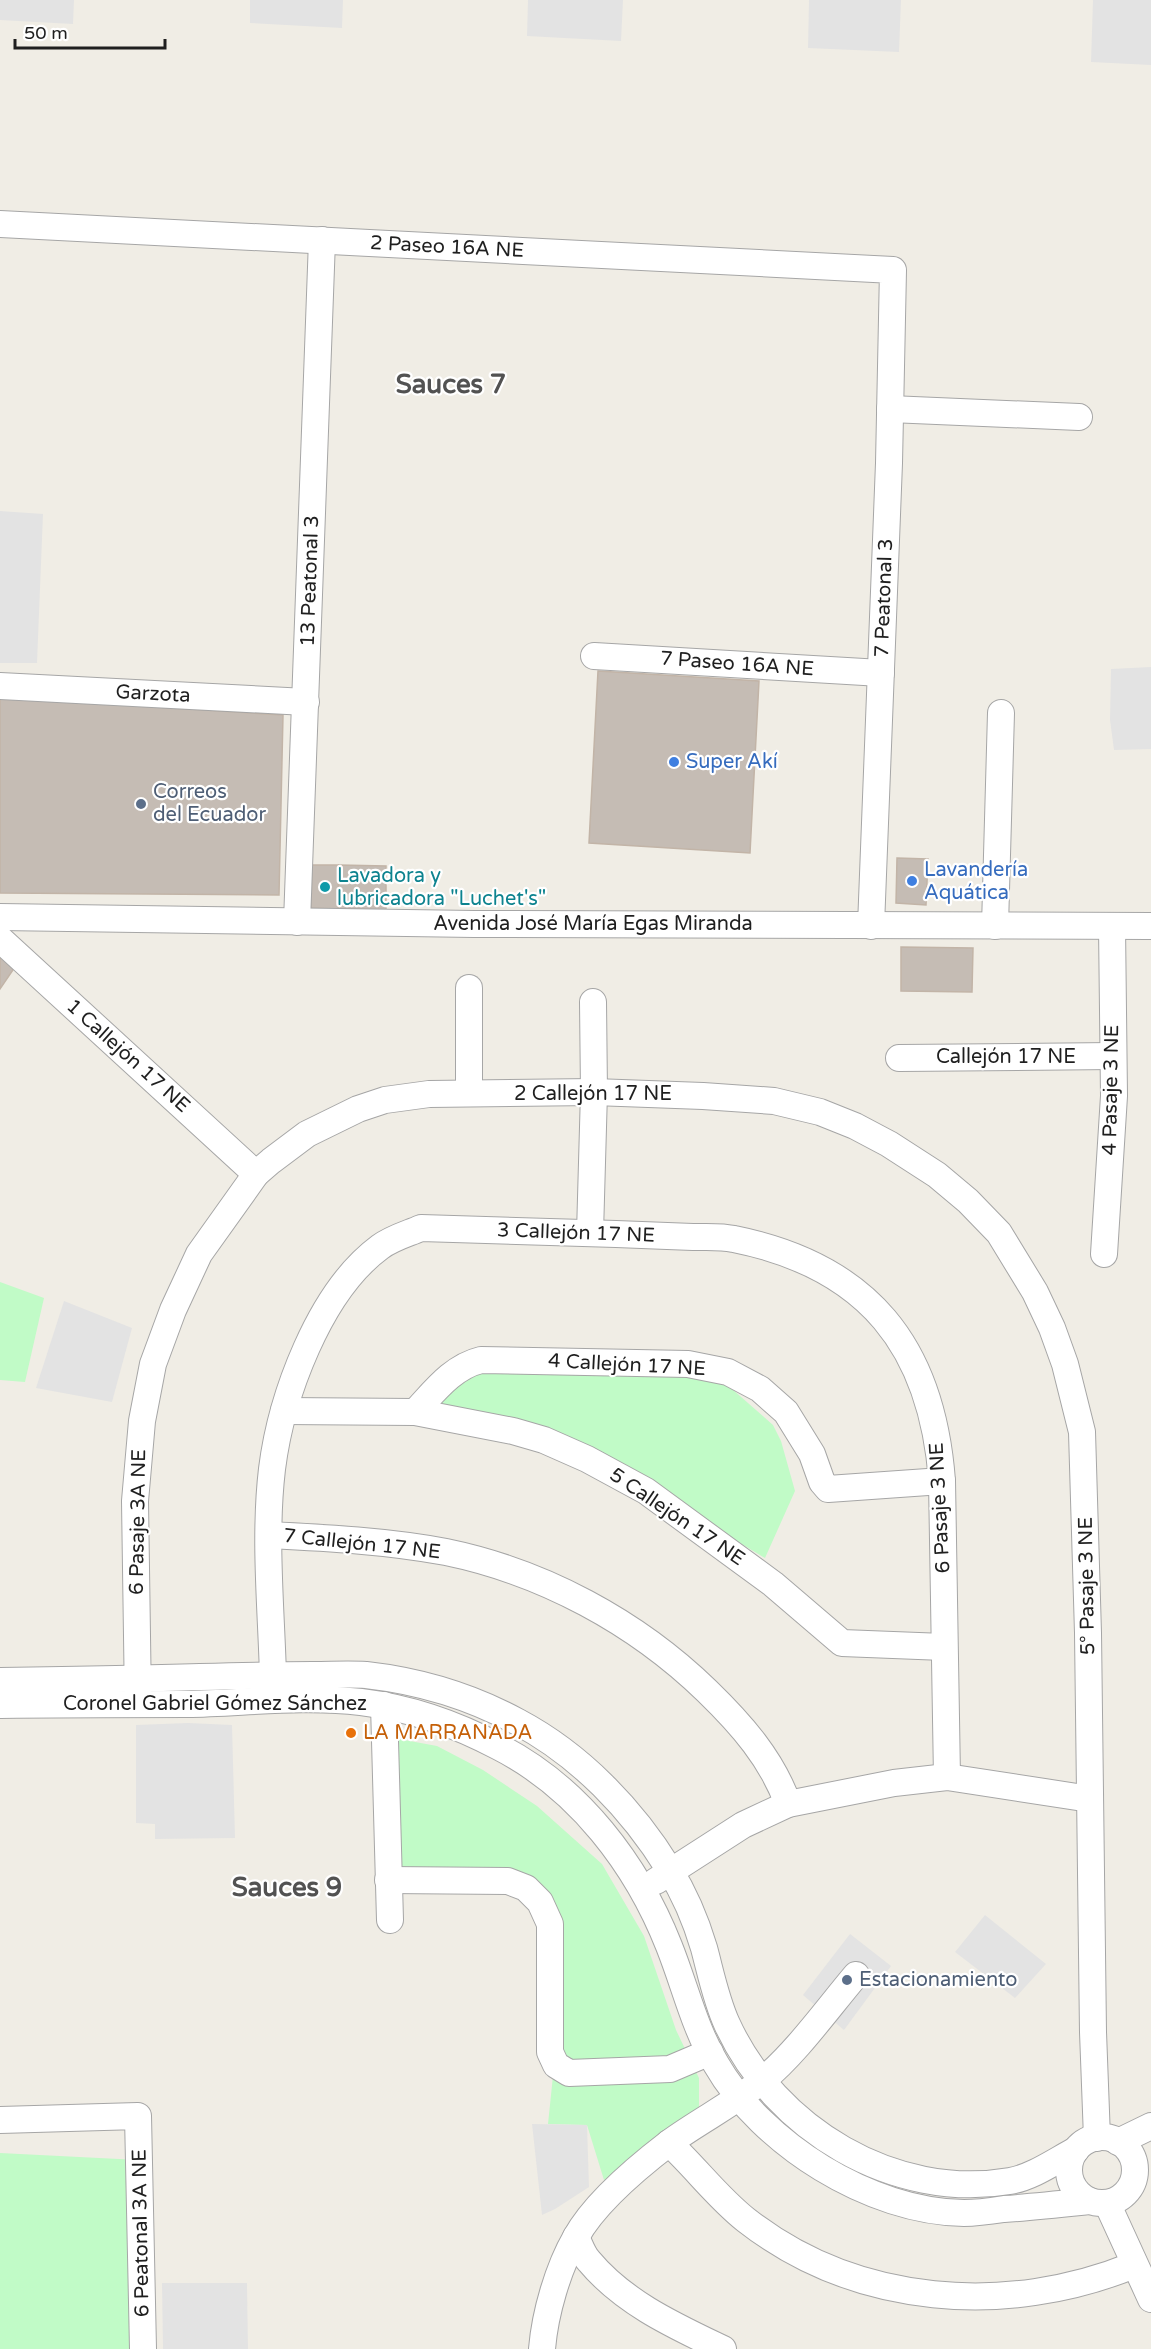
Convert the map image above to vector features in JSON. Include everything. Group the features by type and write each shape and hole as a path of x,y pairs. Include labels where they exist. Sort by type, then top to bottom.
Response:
{"street":[{"name":"2 Paseo 16A NE","path":"0,224 893,270"},
{"name":"13 Peatonal 3","path":"297,922 322,240"},
{"name":"7 Peatonal 3","path":"871,926 893,270"},
{"path":"890,409 1079,417"},
{"name":"7 Paseo 16A NE","path":"594,656 881,674"},
{"name":"Garzota","path":"0,686 306,702"},
{"path":"995,926 1001,713"},
{"name":"Avenida José María Egas Miranda","path":"0,916 297,922 1151,926"},
{"name":"4 Pasaje 3 NE","path":"1104,1254 1114,1096 1112,926"},
{"name":"1 Callejón 17 NE","path":"0,939 256,1174"},
{"path":"469,988 469,1093"},
{"path":"590,1233 594,1092 593,1002"},
{"name":"Callejón 17 NE","path":"899,1058 1113,1056"},
{"name":"2 Callejón 17 NE","path":"330,1121 385,1100 407,1096 594,1092 774,1101 820,1112 855,1126"},
{"name":"6 Pasaje 3A NE","path":"138,1691 137,1468 145,1401 153,1364 173,1310 199,1254 256,1174 292,1145 330,1121"},
{"name":"5° Pasaje 3 NE","path":"855,1126 906,1154 937,1175 968,1200 994,1227 1014,1254 1035,1292 1065,1364 1082,1432 1097,2143"},
{"name":"3 Callejón 17 NE","path":"284,1411 294,1378 311,1338 348,1277 381,1246 421,1228 732,1238"},
{"name":"6 Pasaje 3 NE","path":"732,1238 798,1258 816,1266 860,1293 878,1311 901,1342 920,1380 936,1432 942,1481 947,1777"},
{"name":"4 Callejón 17 NE","path":"415,1412 453,1373 467,1364 481,1360 699,1365 736,1376 760,1389 779,1404 812,1454 822,1482 828,1489 942,1481"},
{"path":"273,1675 269,1535 272,1469 284,1411"},
{"name":"5 Callejón 17 NE","path":"284,1411 415,1412 537,1438 631,1481 773,1584 844,1644 944,1647"},
{"name":"7 Callejón 17 NE","path":"269,1535 359,1540 447,1553 514,1571 580,1600 654,1646 687,1672 720,1704 762,1752 780,1781 788,1804"},
{"name":"Coronel Gabriel Gómez Sánchez","path":"0,1705 273,1675 362,1675 424,1685 493,1709 521,1723 556,1746 591,1775 631,1816 670,1871 696,1926 727,2024 744,2055 762,2081 784,2105 814,2131 847,2152 889,2171 919,2179 953,2184 984,2184 1013,2180 1097,2143 1151,2126"},
{"name":"Coronel Gabriel Gómez Sánchez","path":"0,1681 384,1705 428,1715 462,1729 502,1748 535,1768 568,1796 601,1829 632,1872 656,1915 671,1950 698,2030 710,2052 739,2098 797,2151 849,2183 884,2198 924,2209 965,2213 1098,2202"},
{"path":"384,1705 390,1920"},
{"path":"642,1891 742,1825 788,1804 894,1783 947,1777 1090,1799"},
{"path":"388,1880 508,1881 526,1888 540,1902 550,1924 550,2052 556,2065 569,2073 670,2069 710,2052"},
{"path":"542,2349 550,2300 576,2237 593,2213 637,2170 669,2143 739,2098 779,2066 856,1975"},
{"name":"6 Peatonal 3A NE","path":"0,2120 138,2116 143,2349"},
{"path":"669,2143 719,2198 763,2232 811,2260 881,2285 917,2293 954,2297 1000,2297 1064,2288 1134,2265"},
{"path":"1097,2143 1132,2157 1142,2169 1124,2195 1098,2202 1081,2196 1070,2179 1069,2169 1097,2143"},
{"path":"1098,2202 1151,2299"},
{"path":"576,2237 587,2260 620,2291 683,2339 723,2349"}],"green space":[{"path":"0,1282 44,1298 25,1382 0,1380"},
{"path":"489,1370 703,1373 724,1382 773,1425 781,1441 795,1491 765,1558 634,1479 428,1413 453,1379"},
{"path":"399,1739 437,1746 483,1770 537,1806 602,1864 644,1936 676,2030 699,2078 699,2112 604,2180 587,2125 548,2124 562,1989 564,1936 533,1901 514,1895 458,1891 397,1878"},
{"path":"0,2153 139,2160 137,2349 0,2349"}],"shaded area":[{"path":"0,0 74,0 73,24 0,20"},
{"path":"250,0 343,0 342,28 250,23"},
{"path":"528,0 623,0 621,41 527,36"},
{"path":"809,0 901,0 899,52 808,48"},
{"path":"1093,0 1151,0 1151,65 1091,62"},
{"path":"0,511 43,514 37,663 0,663"},
{"path":"1151,667 1151,749 1114,750 1110,720 1111,669"},
{"path":"64,1301 132,1328 112,1402 36,1388"},
{"path":"188,1723 232,1725 235,1838 155,1839 155,1824 136,1823 136,1725"},
{"path":"985,1915 1046,1964 1015,1998 955,1952"},
{"name":"Estacionamiento","path":"850,1934 891,1966 844,2030 803,1995"},
{"path":"532,2124 587,2125 589,2187 542,2215"},
{"path":"162,2283 247,2283 248,2349 163,2349"}],"building":[{"name":"Super Akí","path":"598,671 759,681 750,853 589,843"},
{"name":"Correos del Ecuador","path":"0,697 283,715 279,895 0,893"},
{"name":"Lavandería Aquática","path":"897,858 928,859 926,905 896,903"},
{"name":"Lavadora y lubricadora \"Luchet's\"","path":"312,865 339,865 338,909 311,908"},
{"path":"339,865 386,866 386,910 338,909"},
{"path":"901,947 973,948 972,992 901,991"},
{"path":"0,956 15,967 0,989"}],"place":[{"name":"Super Akí","path":"674,762"},
{"name":"Correos del Ecuador","path":"141,804"},
{"name":"Lavandería Aquática","path":"912,881"},
{"name":"Lavadora y lubricadora \"Luchet's\"","path":"325,887"},
{"name":"LA MARRANADA","path":"351,1733"},
{"name":"Estacionamiento","path":"847,1980"}],"district":[{"name":"Sauces 7","path":"451,384"},
{"name":"Sauces 9","path":"287,1887"}]}
